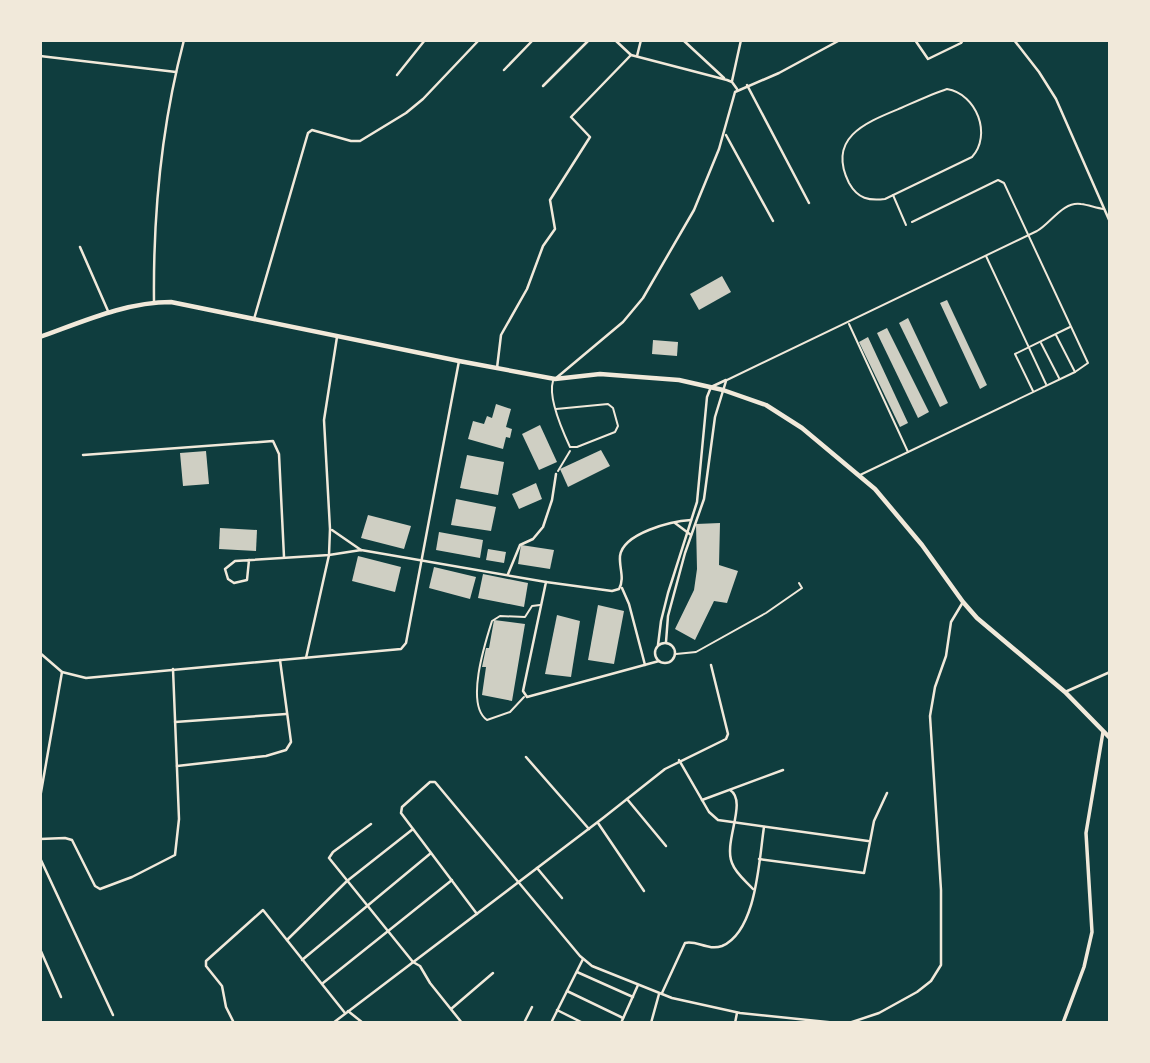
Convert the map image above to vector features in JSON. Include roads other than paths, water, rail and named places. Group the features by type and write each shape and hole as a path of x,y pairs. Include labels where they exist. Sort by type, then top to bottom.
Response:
{"main road":[{"path":"40,337 109,313 154,302 184,304 555,379 600,374 679,380 723,390 766,405 859,476 887,502 963,602 990,630 1065,692 1110,738"},
{"path":"1063,1023 1084,967 1092,932 1086,833 1103,732"}],"street":[{"path":"154,302 159,173 168,107 184,40"},
{"path":"397,75 425,40"},
{"path":"254,319 308,132 312,130 360,141 414,106 453,70 479,40"},
{"path":"505,70 533,40"},
{"path":"543,86 589,40"},
{"path":"615,40 631,55 727,80 737,89"},
{"path":"636,56 641,40"},
{"path":"683,40 727,80"},
{"path":"732,82 741,40"},
{"path":"555,379 623,322 643,298 694,210 725,133 737,89 779,73 840,40"},
{"path":"915,40 928,60 962,40"},
{"path":"1014,40 1056,99 1110,222"},
{"path":"497,368 501,335 527,289 543,246 555,229 550,200 590,136 571,117 631,55"},
{"path":"40,56 176,72"},
{"path":"747,85 809,203"},
{"path":"725,133 773,221"},
{"path":"80,247 109,313"},
{"path":"306,658 329,555 324,420 337,337"},
{"path":"40,653 62,671 86,678 401,649 406,643 459,361"},
{"path":"666,642 670,610 695,512 710,387 726,380"},
{"path":"659,661 655,653 664,608 676,565 704,499 715,417 726,380"},
{"path":"83,455 273,441 279,454 284,557"},
{"path":"508,575 520,545 533,539 543,527 552,500 556,474"},
{"path":"645,665 622,586 620,555 625,545 653,529 696,520"},
{"path":"676,523 689,533"},
{"path":"330,529 361,550"},
{"path":"249,560 247,580 234,583 228,579 225,571 228,564 235,561 284,557 329,555 361,550 546,582 612,591 622,586"},
{"path":"676,565 681,566"},
{"path":"546,582 523,691 525,696 547,693 659,661 670,662 676,654 673,645 666,642 658,645"},
{"path":"670,587 675,589"},
{"path":"849,1023 879,1013 918,992 931,981 941,965 939,841 930,716 935,687 946,656 951,622 963,602"},
{"path":"664,608 670,610"},
{"path":"177,766 266,756 286,750 291,742 280,660"},
{"path":"333,1023 679,760 727,737 711,665"},
{"path":"40,839 72,840 94,886 100,889 172,857 177,849 180,819 173,669"},
{"path":"40,798 62,671"},
{"path":"1065,692 1110,672"},
{"path":"175,722 286,713"},
{"path":"526,757 589,829"},
{"path":"679,760 713,817 733,823 869,841"},
{"path":"702,800 783,770"},
{"path":"477,914 401,813 402,807 427,784 435,782 518,883 592,966 660,994 737,1013 837,1023"},
{"path":"730,790 738,799 730,860 738,873 755,890"},
{"path":"759,859 864,873 874,821 887,793"},
{"path":"627,799 666,846"},
{"path":"598,822 644,891"},
{"path":"371,824 330,856 331,861 413,962 420,966 462,1023"},
{"path":"651,1023 660,994 685,943 712,948 728,942 747,916 755,890 764,827"},
{"path":"287,940 347,881 413,829"},
{"path":"302,960 431,853"},
{"path":"40,858 113,1015"},
{"path":"537,868 562,898"},
{"path":"323,983 452,880"},
{"path":"234,1023 226,1007 222,986 206,966 206,961 264,910 347,1012 363,1023"},
{"path":"40,949 61,997"},
{"path":"551,1023 583,959"},
{"path":"577,971 633,997"},
{"path":"451,1009 493,973"},
{"path":"621,1023 638,985"},
{"path":"567,991 623,1018"},
{"path":"524,1023 532,1007"},
{"path":"557,1010 583,1023"},
{"path":"735,1023 737,1013"}],"lane":[{"path":"859,476 1087,366 1088,360 1004,183 998,180 912,222"},
{"path":"893,195 906,225"},
{"path":"726,380 1044,227 1053,216 1076,204 1104,209"},
{"path":"985,255 1046,385"},
{"path":"849,323 908,454"},
{"path":"1034,392 1015,354 1071,326"},
{"path":"1056,334 1075,372"},
{"path":"1041,341 1059,379"},
{"path":"555,379 551,387 556,409 571,447 615,432 618,426 617,416 608,404 556,409"},
{"path":"676,654 696,652 766,612 802,588 799,583"},
{"path":"525,696 510,712 487,720 481,716 479,709 477,680 494,619 500,616 525,617 532,606 541,606"}]}
